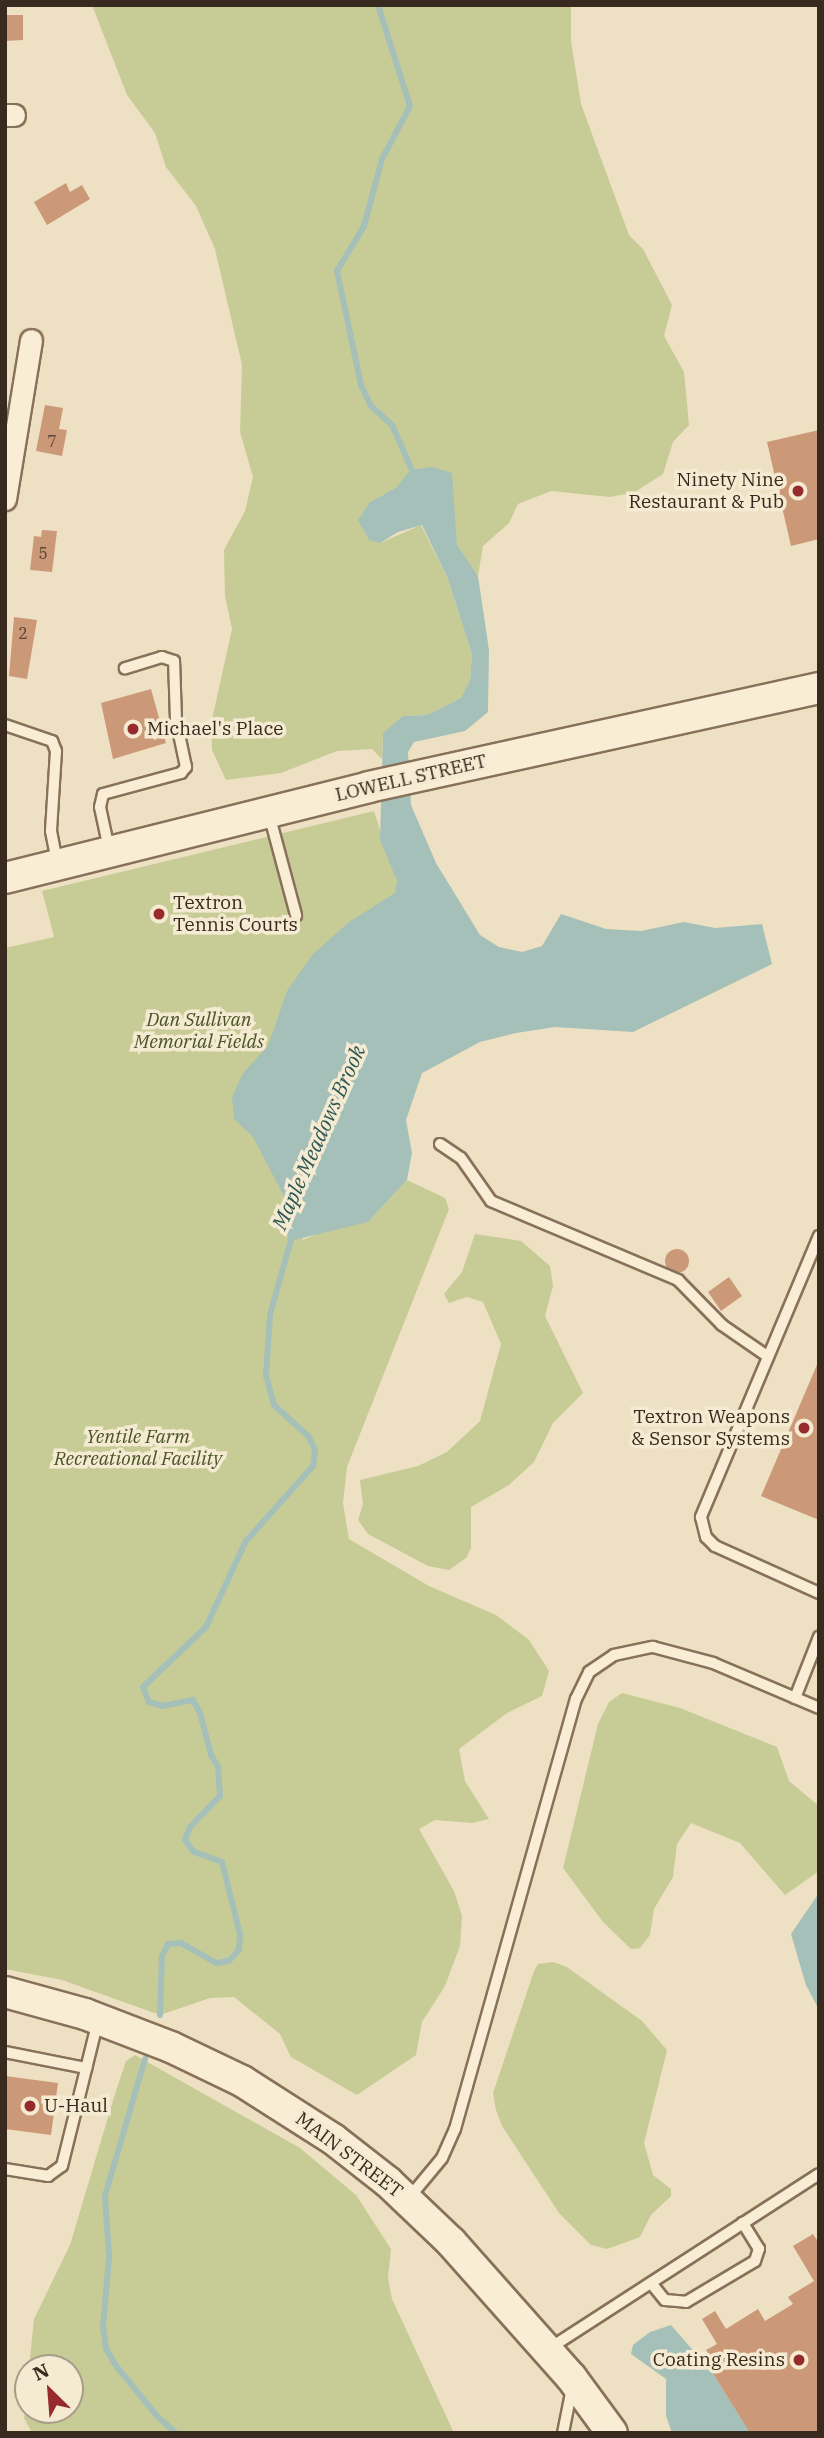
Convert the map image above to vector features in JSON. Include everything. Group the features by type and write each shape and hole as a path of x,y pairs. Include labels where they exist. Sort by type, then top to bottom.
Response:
{"main road":[{"name":"LOWELL STREET","path":"5,878 369,787 819,688"},
{"name":"MAIN STREET","path":"5,1992 98,2018 242,2081 333,2139 408,2200 547,2350 575,2382 612,2433"}],"street":[{"path":"5,499 31,340"}],"lane":[{"path":"110,851 100,807 103,794 181,773 186,767 176,720 174,661 162,657 124,668"},
{"path":"5,725 52,741 56,751 51,831 57,865"},
{"path":"269,812 296,915"},
{"path":"440,1144 461,1158 491,1201 678,1280 722,1325 767,1356"},
{"path":"819,1236 704,1504 701,1524 715,1546 819,1592"},
{"path":"795,1698 819,1637"},
{"path":"408,2200 442,2158 455,2129 576,1699 589,1672 614,1655 653,1647 713,1663 819,1708"},
{"path":"5,2169 47,2176 60,2169 98,2018"},
{"path":"5,2052 86,2068"},
{"path":"547,2350 819,2174"},
{"path":"651,2283 665,2300 686,2302 755,2261 759,2249 743,2223"},
{"path":"563,2433 565,2407 575,2382"}],"green space":[{"path":"92,5 571,5 571,41 581,104 629,235 643,249 672,305 664,336 684,372 689,425 673,442 663,474 635,492 610,497 551,491 518,504 509,523 483,546 478,576 457,546 453,519 397,487 370,502 380,543 421,525 448,579 472,655 470,680 461,698 427,715 404,716 383,733 382,759 372,749 337,751 281,773 226,780 212,750 211,724 232,629 225,596 224,550 245,511 253,477 240,432 242,365 215,249 196,206 166,167 155,133 127,95"},
{"path":"374,811 423,962 302,1240 341,1225 368,1222 407,1180 445,1198 449,1209 347,1467 343,1503 349,1539 429,1586 496,1615 529,1640 549,1671 542,1696 507,1713 459,1749 465,1781 489,1819 472,1823 435,1820 419,1829 454,1891 462,1916 460,1946 445,1986 422,2022 416,2055 357,2095 291,2057 280,2034 234,1997 210,1998 160,2015 62,1980 5,1969 5,948 54,937 42,891"},
{"path":"475,1234 521,1241 550,1266 553,1286 545,1316 583,1393 553,1423 534,1462 509,1485 471,1507 471,1548 466,1558 449,1570 428,1566 368,1534 358,1520 363,1504 360,1480 418,1466 447,1452 480,1421 501,1344 483,1302 467,1297 449,1303 444,1294 462,1272"},
{"path":"622,1693 680,1708 777,1747 789,1781 819,1806 819,1871 785,1895 740,1843 691,1823 677,1844 673,1877 654,1909 650,1935 640,1948 631,1949 603,1922 563,1868 598,1724 609,1702"},
{"path":"553,1962 567,1967 642,2021 667,2050 644,2143 653,2175 671,2189 671,2196 651,2215 640,2237 607,2249 591,2245 559,2213 502,2126 496,2110 493,2093 534,1971 538,1964"},
{"path":"135,2055 300,2148 356,2195 391,2249 388,2278 392,2299 454,2433 32,2433 27,2424 84,2424 84,2354 30,2354 34,2319 70,2245 126,2061"}],"water":[{"path":"432,467 452,473 457,545 478,576 489,650 488,712 465,731 414,742 408,752 411,805 436,863 480,935 499,947 522,952 542,946 561,914 606,929 641,931 684,922 715,928 762,924 772,964 633,1032 555,1027 516,1033 480,1042 422,1073 406,1120 412,1153 407,1180 368,1222 290,1241 281,1221 287,1202 253,1137 234,1119 232,1097 243,1073 268,1046 287,991 313,954 349,922 395,893 397,881 380,840 383,733 403,716 427,715 461,698 470,680 472,655 448,579 422,525 398,532 380,543 369,540 358,520 370,502 397,487 410,470"},
{"path":"819,1893 819,2010 806,1985 791,1934"},
{"path":"671,2325 712,2372 742,2420 764,2424 749,2433 672,2433 666,2416 666,2379 631,2354 633,2345 650,2332"}],"building":[{"path":"5,15 23,15 23,40 5,41"},
{"path":"66,183 70,192 82,185 90,199 47,225 34,202"},
{"path":"45,405 63,408 59,429 67,430 62,456 36,451"},
{"name":"Ninety Nine Restaurant & Pub","path":"819,430 819,539 791,546 767,442"},
{"path":"42,530 57,531 52,572 30,570 34,536 41,537"},
{"path":"14,617 37,620 27,679 9,676"},
{"name":"Michael's Place","path":"151,689 166,743 113,759 101,703"},
{"path":"677,1249 685,1253 689,1261 685,1269 677,1273 669,1269 665,1261 669,1253"},
{"path":"729,1277 742,1296 721,1311 708,1292"},
{"name":"Textron Weapons & Sensor Systems","path":"819,1360 819,1520 761,1496"},
{"name":"U-Haul","path":"5,2076 58,2083 51,2135 5,2129"},
{"name":"Coating Resins","path":"813,2234 819,2243 819,2433 750,2433 712,2372 717,2368 706,2350 717,2344 702,2319 715,2311 726,2329 758,2309 765,2321 793,2304 788,2297 814,2281 793,2246"}],"waterway":[{"name":"Maple Meadows Brook","path":"378,5 410,106 382,159 364,226 337,271 361,385 371,406 392,425 415,477"},
{"name":"Maple Meadows Brook","path":"160,2015 162,1956 168,1944 181,1943 216,1963 229,1961 239,1950 240,1934 222,1862 194,1852 185,1840 190,1827 220,1796 218,1767 211,1755 200,1713 193,1700 163,1706 149,1702 143,1687 206,1627 246,1541 313,1466 315,1450 309,1437 274,1405 266,1376 270,1315 292,1236"},
{"name":"Maple Meadows Brook","path":"145,2059 105,2196 109,2257 103,2327 106,2349 117,2367 157,2416 176,2433"}],"place":[{"name":"Ninety Nine Restaurant & Pub","path":"798,491"},
{"name":"Michael's Place","path":"133,729"},
{"name":"Textron Tennis Courts","path":"159,914"},
{"name":"Textron Weapons & Sensor Systems","path":"804,1428"},
{"name":"U-Haul","path":"30,2106"},
{"name":"Coating Resins","path":"799,2360"}],"park label":[{"name":"Dan Sullivan Memorial Fields","path":"199,1031"},
{"name":"Yentile Farm Recreational Facility","path":"138,1448"}]}
